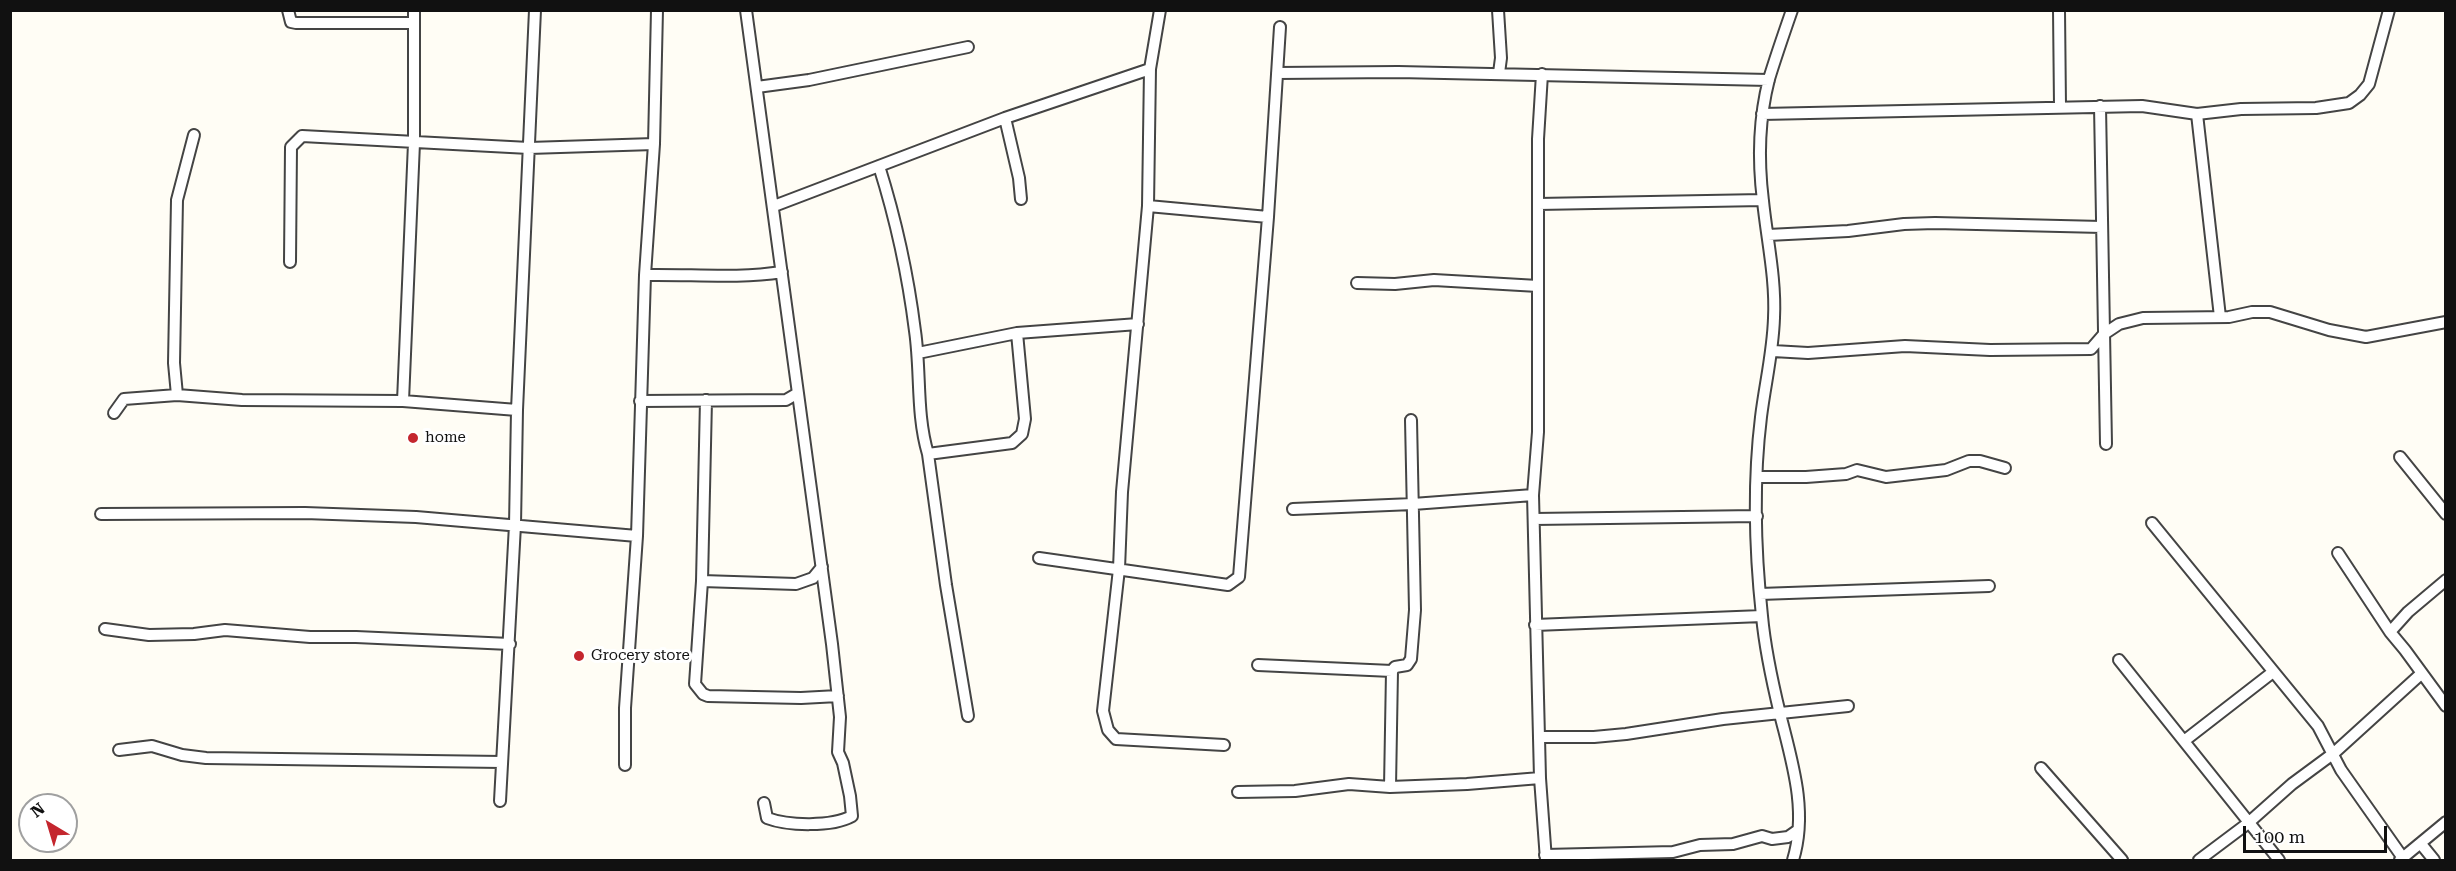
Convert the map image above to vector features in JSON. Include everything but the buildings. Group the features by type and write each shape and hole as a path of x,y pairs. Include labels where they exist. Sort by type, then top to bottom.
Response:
{"street":[{"path":"288,10 291,22 296,23 413,23"},
{"path":"403,401 414,143 414,10"},
{"path":"500,801 510,644 517,410 534,10"},
{"path":"625,765 625,708 637,536 645,275 654,144 657,10"},
{"path":"746,10 806,438 838,696 840,717 838,752 843,763 852,816 847,819 808,824 778,822 767,818 764,803"},
{"path":"1160,10 1150,69 1148,206 1122,492 1119,568 1103,711 1108,730 1116,739 1224,746"},
{"path":"1498,10 1501,58 1499,74"},
{"path":"1792,10 1769,80 1762,114 1763,200 1774,315 1773,351 1761,417 1757,516 1760,594 1766,649 1800,803 1793,861"},
{"path":"2059,10 2060,106"},
{"path":"1762,114 2060,106 2142,106 2198,114 2241,110 2316,108 2349,103 2369,84 2389,10"},
{"path":"1040,558 1228,585 1239,577 1268,217 1280,27"},
{"path":"757,87 809,80 968,47"},
{"path":"774,206 1005,118 1150,69"},
{"path":"1277,74 1398,72 1769,80"},
{"path":"1542,74 1538,139 1538,432 1533,495 1540,778 1546,858 1673,852 1700,845 1733,844 1762,836 1772,839 1788,837 1798,830"},
{"path":"2100,106 2106,444"},
{"path":"2198,114 2220,317"},
{"path":"1005,118 1020,178 1021,199"},
{"path":"177,395 174,363 177,200 194,135"},
{"path":"290,262 291,147 296,140 308,136 529,148 654,144"},
{"path":"879,166 902,249 918,353 922,434 928,454 946,585 968,716"},
{"path":"1538,204 1763,200"},
{"path":"1148,206 1268,217"},
{"path":"1768,235 1935,223 2102,227"},
{"path":"645,275 751,276 782,272"},
{"path":"1357,283 1402,284 1434,280 1538,286"},
{"path":"1773,351 1808,353 1905,346 2091,349 2104,334 2119,324 2143,318 2220,317 2270,312 2329,330 2366,337 2445,322"},
{"path":"918,353 1017,333 1138,324"},
{"path":"928,454 1012,443 1022,434 1025,419 1017,333"},
{"path":"640,401 786,400 798,393"},
{"path":"114,413 124,399 177,395 242,400 403,401 517,410"},
{"path":"705,400 702,581 694,684 703,694 801,698 838,696"},
{"path":"1390,787 1392,672 1395,667 1407,665 1411,659 1415,610 1411,420"},
{"path":"2400,457 2445,514"},
{"path":"1758,477 1806,477 1846,474 1857,470 1886,477 1946,470 1969,461 1980,460 2005,468"},
{"path":"1293,509 1413,504 1533,495"},
{"path":"100,514 305,513 416,517 637,536"},
{"path":"1534,519 1757,516"},
{"path":"2152,522 2318,726 2341,770 2402,859 2445,822"},
{"path":"2338,553 2390,632 2445,706"},
{"path":"702,581 796,584 813,579 822,567"},
{"path":"2390,632 2408,612 2445,580"},
{"path":"1760,594 1989,586"},
{"path":"1535,625 1762,616"},
{"path":"105,629 149,635 194,634 225,630 310,637 510,644"},
{"path":"2119,660 2247,824 2279,861"},
{"path":"1258,665 1392,672"},
{"path":"2184,741 2273,672"},
{"path":"2199,861 2247,824 2292,784 2334,753 2422,673"},
{"path":"1539,736 1594,737 1723,719 1848,706"},
{"path":"118,750 152,746 182,755 206,758 502,762"},
{"path":"2041,768 2122,861"},
{"path":"1238,792 1295,791 1349,784 1390,787 1540,778"},
{"path":"2421,844 2434,861"}],"place":[{"name":"home","path":"413,438"},
{"name":"Grocery store","path":"579,656"}]}
